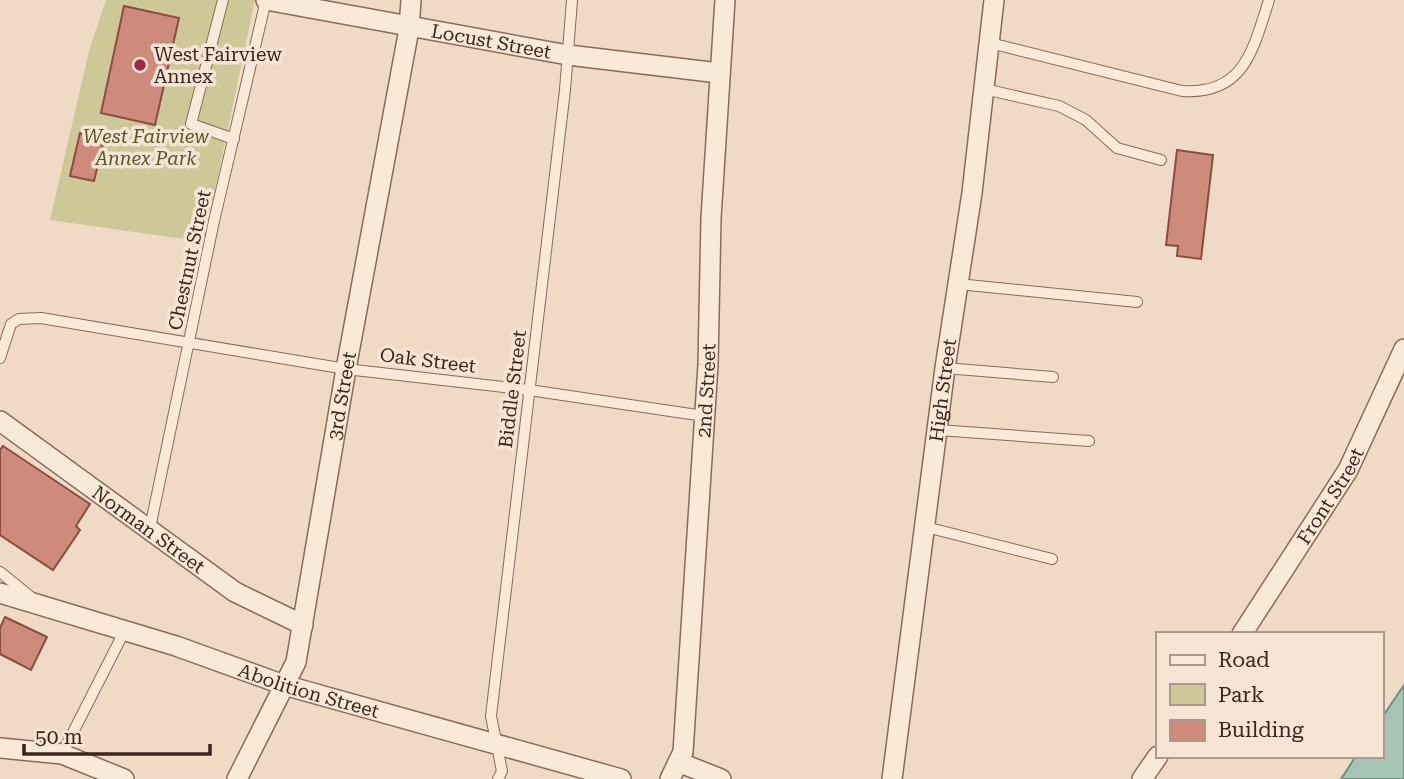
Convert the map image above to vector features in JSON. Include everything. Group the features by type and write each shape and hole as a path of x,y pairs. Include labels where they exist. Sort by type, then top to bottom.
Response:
{"street":[{"name":"Locust Street","path":"266,0 409,29 568,55 719,73"},
{"name":"3rd Street","path":"237,779 296,662 346,369 409,29 411,0"},
{"name":"2nd Street","path":"674,771 683,752 704,416 719,73 725,0"},
{"name":"High Street","path":"892,779 994,0"},
{"name":"Front Street","path":"1243,632 1349,470 1404,349"},
{"name":"Norman Street","path":"0,421 235,592 303,625"},
{"name":"Abolition Street","path":"0,593 125,630 284,685 621,779"},
{"path":"0,748 62,754 124,779"},
{"path":"1142,779 1157,758"},
{"path":"674,771 722,779"}],"lane":[{"path":"223,0 191,124 234,139"},
{"name":"Chestnut Street","path":"150,528 266,0"},
{"name":"Biddle Street","path":"498,779 502,771 491,716 568,55 572,0"},
{"path":"990,43 1182,92 1205,93 1234,78 1246,62 1269,0"},
{"path":"984,89 1059,106 1086,120 1117,148 1161,160"},
{"path":"958,284 1137,302"},
{"name":"Oak Street","path":"0,358 11,324 19,319 65,322 189,345 346,369 529,390 704,416"},
{"path":"945,368 1053,377"},
{"path":"938,430 1089,441"},
{"path":"926,527 1052,559"},
{"path":"0,572 37,603"},
{"path":"62,754 125,630"}],"green space":[{"name":"West Fairview Annex Park","path":"106,0 255,0 204,242 50,220 89,51"}],"shaded area":[{"path":"1404,685 1404,779 1341,779 1355,758 1383,758 1383,716"}],"building":[{"name":"West Fairview Annex","path":"124,6 179,18 155,125 101,113"},
{"path":"80,133 104,139 94,181 70,176"},
{"path":"1177,150 1213,155 1201,259 1177,256 1178,246 1166,245"},
{"path":"3,446 90,504 76,526 80,530 53,570 0,535 0,450"},
{"path":"5,617 47,637 31,670 0,654 0,628"}],"place":[{"name":"West Fairview Annex","path":"140,65"}]}
